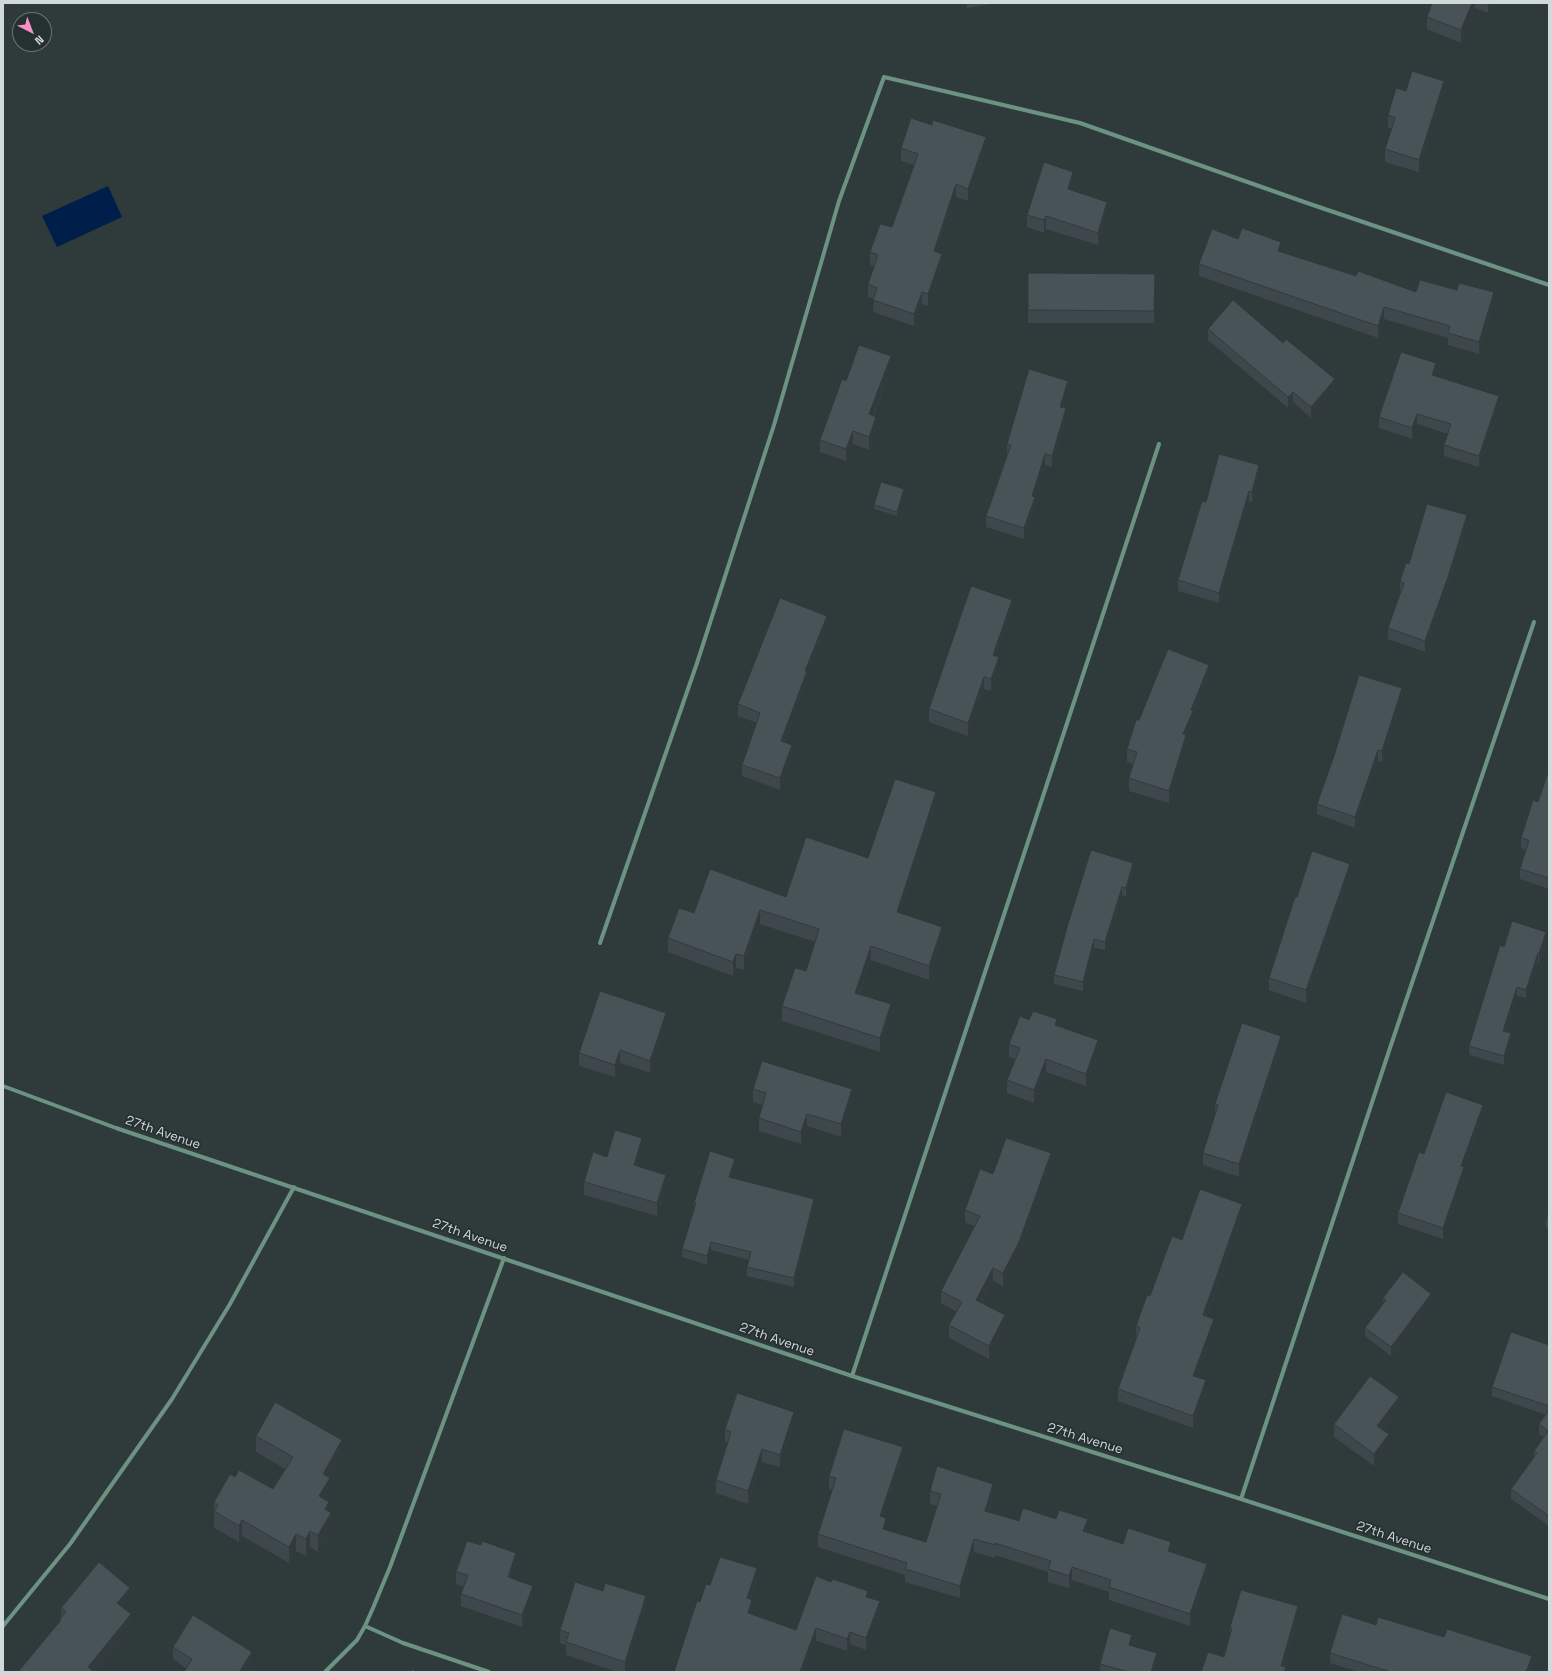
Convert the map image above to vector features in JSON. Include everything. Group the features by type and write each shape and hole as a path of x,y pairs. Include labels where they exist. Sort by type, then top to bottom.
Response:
{"street":[{"path":"600,943 696,663 774,425 838,201 884,77 1080,123 1310,204 1549,285"},
{"path":"852,1376 1160,444"},
{"path":"1241,1499 1392,1040 1534,622"},
{"name":"27th Avenue","path":"3,1086 116,1128 852,1376 1241,1499 1549,1599"},
{"path":"3,1626 70,1544 172,1399 230,1304 294,1188"},
{"path":"325,1672 357,1640 365,1626 390,1567 504,1258"},
{"path":"365,1626 403,1643 489,1672"}],"water":[{"path":"108,186 122,217 57,247 42,216"}],"building":[{"path":"1432,3 1472,3 1461,30 1427,17"},
{"path":"1412,71 1444,81 1419,160 1385,149 1395,118 1388,115 1396,88 1406,91"},
{"path":"911,118 932,125 933,120 986,137 968,189 956,184 934,251 942,254 928,294 922,292 914,314 873,300 877,288 868,284 878,255 870,252 880,224 892,227 918,154 901,148"},
{"path":"1044,162 1073,172 1068,189 1107,202 1098,233 1046,216 1044,220 1027,215"},
{"path":"1242,228 1281,242 1278,251 1356,276 1358,271 1416,292 1420,280 1457,290 1459,283 1494,292 1479,342 1448,333 1450,326 1384,307 1378,326 1199,264 1212,229 1238,239"},
{"path":"1028,273 1155,274 1154,311 1028,310"},
{"path":"1233,300 1283,343 1286,339 1335,379 1311,407 1293,392 1288,397 1208,329"},
{"path":"859,345 891,356 869,414 876,417 869,437 853,431 846,449 820,440 842,379 846,381"},
{"path":"1401,352 1436,363 1432,375 1499,396 1479,456 1444,445 1451,424 1417,414 1412,428 1379,417"},
{"path":"1029,369 1068,381 1060,407 1066,408 1052,456 1045,454 1032,496 1035,497 1024,528 986,516 1011,445 1007,444"},
{"path":"1219,454 1259,465 1252,492 1249,491 1219,593 1178,580 1202,501 1206,502"},
{"path":"881,482 904,489 897,512 874,505"},
{"path":"1427,504 1467,515 1448,577 1425,641 1388,628 1404,583 1400,581 1406,563 1409,564"},
{"path":"971,586 1012,600 993,655 999,657 991,679 984,677 968,723 929,709"},
{"path":"780,598 827,616 805,671 807,671 781,741 792,745 780,778 742,765 760,713 738,704"},
{"path":"1168,649 1209,665 1191,710 1193,711 1183,734 1186,735 1169,791 1129,778 1137,752 1127,749 1136,720 1139,720"},
{"path":"1359,675 1402,688 1382,751 1378,750 1355,817 1317,804 1334,756"},
{"path":"1549,770 1549,878 1520,869 1529,840 1521,838 1533,800 1538,802"},
{"path":"895,779 936,792 897,912 942,927 929,966 871,946 855,993 891,1004 880,1038 782,1006 795,968 806,971 819,929 760,910 744,956 736,954 733,962 668,938 679,908 694,913 710,869 786,897 806,837 868,858"},
{"path":"1091,850 1133,863 1126,888 1122,887 1105,942 1094,939 1083,982 1054,975"},
{"path":"1312,851 1350,864 1306,990 1269,978 1295,897 1297,897"},
{"path":"1512,921 1546,932 1526,990 1517,987 1503,1031 1511,1033 1504,1056 1469,1046 1500,945 1504,947"},
{"path":"600,991 666,1013 650,1061 620,1050 615,1065 579,1053"},
{"path":"1033,1011 1057,1019 1055,1025 1098,1040 1086,1074 1046,1059 1034,1090 1007,1080 1020,1048 1009,1044 1020,1016 1029,1020"},
{"path":"1242,1023 1281,1036 1239,1164 1203,1153 1218,1105 1215,1104"},
{"path":"762,1061 852,1089 841,1124 807,1114 801,1132 759,1118 766,1093 753,1089"},
{"path":"1446,1092 1483,1105 1461,1166 1464,1167 1443,1228 1398,1213 1419,1152 1424,1154"},
{"path":"615,1130 642,1138 634,1165 666,1175 657,1203 584,1182 593,1152 607,1157"},
{"path":"1006,1138 1051,1153 1019,1242 1003,1273 993,1268 976,1300 1005,1315 989,1346 949,1325 962,1302 941,1291 980,1216 965,1210 980,1169 993,1174"},
{"path":"710,1151 735,1159 729,1177 814,1199 794,1278 747,1267 751,1252 711,1242 707,1256 682,1249"},
{"path":"1200,1189 1242,1204 1203,1315 1214,1319 1193,1376 1206,1380 1193,1416 1118,1389 1140,1328 1136,1326 1147,1295 1150,1296 1172,1236 1182,1240"},
{"path":"1549,1212 1549,1221 1546,1220"},
{"path":"1403,1272 1431,1294 1391,1347 1365,1328 1386,1300 1383,1298"},
{"path":"1511,1332 1549,1345 1549,1406 1492,1387"},
{"path":"1370,1376 1399,1397 1377,1426 1389,1434 1374,1454 1334,1424"},
{"path":"737,1393 794,1412 780,1455 762,1449 748,1491 716,1480 731,1432 725,1429"},
{"path":"275,1402 342,1440 323,1474 330,1478 319,1496 329,1502 325,1509 331,1513 318,1535 310,1531 306,1539 296,1534 289,1547 242,1520 239,1526 214,1511 218,1505 214,1502 230,1474 235,1477 239,1470 273,1489 293,1457 256,1436"},
{"path":"1549,1410 1549,1516 1511,1489 1537,1453 1534,1451 1548,1431 1539,1424"},
{"path":"844,1429 903,1447 880,1516 886,1518 883,1529 926,1542 941,1494 930,1491 937,1466 993,1484 985,1511 1019,1521 1023,1508 1056,1519 1059,1510 1088,1519 1083,1531 1123,1544 1128,1528 1171,1542 1168,1551 1207,1564 1190,1614 1109,1587 1111,1580 1072,1567 1069,1576 1048,1569 1051,1561 995,1543 995,1545 974,1539 960,1586 905,1569 907,1563 818,1534 836,1478 829,1476"},
{"path":"467,1541 481,1545 482,1541 516,1553 508,1577 533,1586 522,1615 461,1594 468,1575 456,1572"},
{"path":"720,1557 757,1568 747,1598 752,1600 748,1613 796,1630 816,1576 831,1582 833,1579 868,1591 866,1597 880,1601 866,1638 850,1632 847,1639 816,1628 800,1672 674,1672 697,1601 700,1602 706,1584 710,1585"},
{"path":"99,1562 130,1588 117,1603 131,1614 88,1667 93,1671 18,1672 61,1620 60,1619 66,1612 61,1608"},
{"path":"575,1582 603,1591 605,1583 646,1596 625,1662 566,1642 569,1633 560,1630"},
{"path":"1241,1590 1298,1606 1281,1666 1286,1667 1284,1672 1201,1672 1208,1652 1224,1657 1232,1628 1230,1627"},
{"path":"1342,1614 1376,1625 1378,1617 1444,1637 1447,1629 1532,1656 1526,1672 1391,1672 1330,1653"},
{"path":"193,1615 252,1652 239,1672 184,1672 192,1659 173,1647"},
{"path":"1110,1628 1132,1635 1129,1645 1157,1653 1151,1672 1129,1672 1100,1664"},
{"path":"413,1669 416,1672 409,1672"}]}
